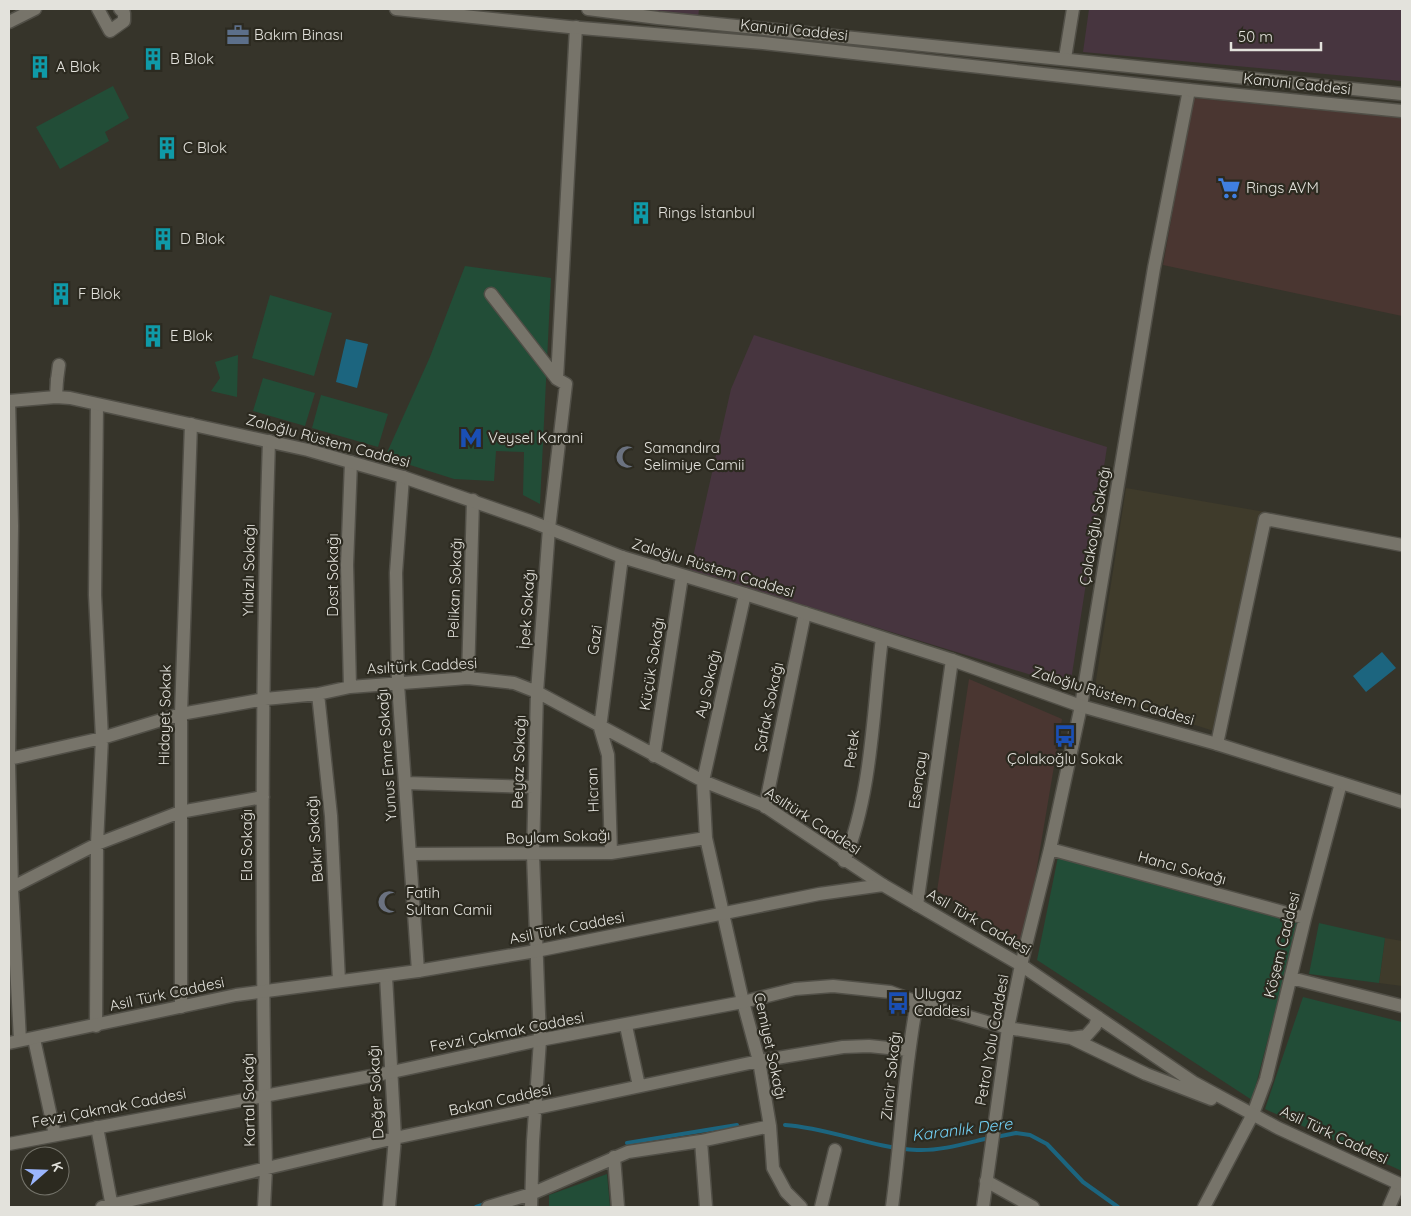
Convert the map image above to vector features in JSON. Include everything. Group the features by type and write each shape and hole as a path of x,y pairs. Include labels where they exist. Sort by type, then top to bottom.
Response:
{"street":[{"path":"9,22 35,9"},
{"path":"98,9 110,32 124,21 124,13 120,9"},
{"name":"Kanuni Caddesi","path":"396,9 773,44 1189,90 1402,110"},
{"name":"Kanuni Caddesi","path":"588,9 658,18 1065,58 1402,94"},
{"path":"1065,58 1073,9"},
{"path":"557,379 576,27"},
{"path":"1189,90 1192,72"},
{"name":"Çolakoğlu Sokağı","path":"1021,965 1050,849 1081,706 1154,268 1189,90"},
{"path":"491,294 557,379"},
{"path":"56,397 59,365"},
{"name":"İpek Sokağı","path":"537,692 549,528 566,384 557,379"},
{"name":"Zaloğlu Rüstem Caddesi","path":"9,401 56,397 269,441 352,462 473,500 622,557 952,660 1081,706 1217,744 1402,802"},
{"path":"9,401 12,526 9,752"},
{"path":"96,1026 97,844 102,738 95,594 97,405"},
{"name":"Hidayet Sokak","path":"180,1007 181,714 191,424"},
{"name":"Yıldızlı Sokağı","path":"265,699 264,592 269,441"},
{"name":"Dost Sokağı","path":"350,687 348,565 352,462"},
{"name":"Yunus Emre Sokağı","path":"403,477 396,573 398,684 418,971"},
{"name":"Pelikan Sokağı","path":"468,678 473,500"},
{"path":"1217,744 1265,519 1402,545"},
{"name":"Gazi","path":"600,728 622,557"},
{"name":"Küçük Sokağı","path":"654,756 682,576"},
{"name":"Ay Sokağı","path":"706,838 703,781 745,594"},
{"name":"Şafak Sokağı","path":"765,807 805,613"},
{"name":"Petek","path":"844,861 854,838 864,791 882,638"},
{"name":"Esençay","path":"917,905 952,660"},
{"name":"Asıltürk Caddesi","path":"9,759 102,738 181,714 265,699 318,694 350,687 468,678 514,683 537,692 600,728 703,781 765,807 883,885"},
{"name":"Beyaz Sokağı","path":"531,1207 530,1194 540,1040 536,951 533,787 537,692"},
{"name":"Bakır Sokağı","path":"318,694 331,816 339,981"},
{"name":"Ela Sokağı","path":"263,992 265,699"},
{"name":"Hicran","path":"600,728 608,755 611,853"},
{"path":"9,765 14,1041"},
{"path":"406,783 533,787"},
{"name":"Köşem Caddesi","path":"1204,1207 1253,1114 1266,1079 1305,918 1341,783"},
{"path":"10,889 97,844 180,812 263,797"},
{"name":"Boylam Sokağı","path":"411,854 534,855 611,853 706,838"},
{"name":"Cemiyet Sokağı","path":"706,838 743,1002 759,1061 770,1126 774,1168 786,1192 797,1205"},
{"name":"Hancı Sokağı","path":"1050,849 1305,918"},
{"name":"Asil Türk Caddesi","path":"14,1041 34,1039 180,1007 263,992 386,976 536,951 819,894 883,885 1021,965 1193,1082 1253,1114 1401,1184"},
{"name":"Petrol Yolu Caddesi","path":"983,1207 1008,1028 1021,965"},
{"name":"Değer Sokağı","path":"386,976 395,1138 389,1207"},
{"path":"1290,978 1402,1006"},
{"name":"Fevzi Çakmak Caddesi","path":"9,1144 392,1072 540,1040 626,1026 743,1002 795,989 833,986 890,992 917,1002 1008,1028"},
{"name":"Kartal Sokağı","path":"263,992 266,1169 264,1207"},
{"name":"Zincir Sokağı","path":"892,1207 901,1139 908,1050 917,1002"},
{"path":"1071,1038 1086,1036 1095,1026 1098,1017"},
{"path":"626,1026 639,1086"},
{"name":"Asil Türk Caddesi","path":"1008,1028 1026,1029 1071,1038 1146,1074 1253,1114"},
{"path":"1005,1048 1017,1034 1026,1029"},
{"path":"34,1039 55,1135"},
{"name":"Bakan Caddesi","path":"108,1207 395,1138 536,1110 759,1061 843,1047 869,1046 908,1050"},
{"path":"97,1126 108,1207"},
{"path":"488,1207 530,1194 628,1152 702,1141 770,1126"},
{"path":"702,1141 706,1207"},
{"path":"821,1207 835,1150"},
{"path":"614,1157 618,1207"},
{"path":"986,1181 1033,1207"},
{"name":"Petrol Yolu Caddesi","path":"979,1207 986,1181"},
{"path":"1389,1207 1401,1184"}],"shaded area":[{"path":"614,9 699,9 698,18"},
{"path":"1089,9 1402,9 1402,81 1083,52"},
{"path":"1193,98 1402,118 1402,316 1163,265"},
{"path":"754,335 1107,447 1070,687 690,570 731,389"},
{"path":"1126,488 1265,512 1217,732 1094,693"},
{"path":"969,679 1062,719 1024,944 937,891"},
{"path":"1385,938 1402,941 1402,986 1379,983"}],"green space":[{"path":"113,86 129,118 105,132 109,141 60,169 36,127"},
{"path":"465,266 551,278 540,504 523,495 524,452 496,451 494,481 454,479 385,457 430,357"},
{"path":"270,295 332,313 314,376 252,358"},
{"path":"238,355 237,397 211,391 220,378 215,362"},
{"path":"263,378 315,393 305,426 253,411"},
{"path":"321,395 388,414 378,447 312,428"},
{"path":"1058,857 1298,923 1252,1100 1037,960"},
{"path":"1319,923 1385,938 1379,983 1309,974"},
{"path":"1303,997 1402,1022 1402,1171 1265,1109"},
{"path":"607,1174 610,1207 549,1207 549,1195"}],"water":[{"path":"346,339 368,344 357,388 336,382"},
{"path":"1382,652 1396,668 1366,692 1353,676"}],"waterway":[{"name":"Karanlık Dere","path":"627,1143 737,1125"},
{"name":"Karanlık Dere","path":"785,1125 818,1130 884,1146 917,1150 945,1148 989,1138"},
{"name":"Karanlık Dere","path":"996,1137 1016,1133 1030,1135 1047,1144 1083,1182 1118,1207"},
{"path":"476,1207 485,1204"}],"place":[{"name":"Bakım Binası","path":"238,35"},
{"name":"B Blok","path":"153,59"},
{"name":"A Blok","path":"40,67"},
{"name":"C Blok","path":"167,148"},
{"name":"Rings AVM","path":"1229,188"},
{"name":"Rings İstanbul","path":"641,213"},
{"name":"D Blok","path":"163,239"},
{"name":"F Blok","path":"61,294"},
{"name":"E Blok","path":"153,336"},
{"name":"Veysel Karani","path":"471,438"},
{"name":"Samandıra Selimiye Camii","path":"627,457"},
{"name":"Çolakoğlu Sokak","path":"1065,736"},
{"name":"Fatih Sultan Camii","path":"389,902"},
{"name":"Ulugaz Caddesi","path":"898,1003"}]}
